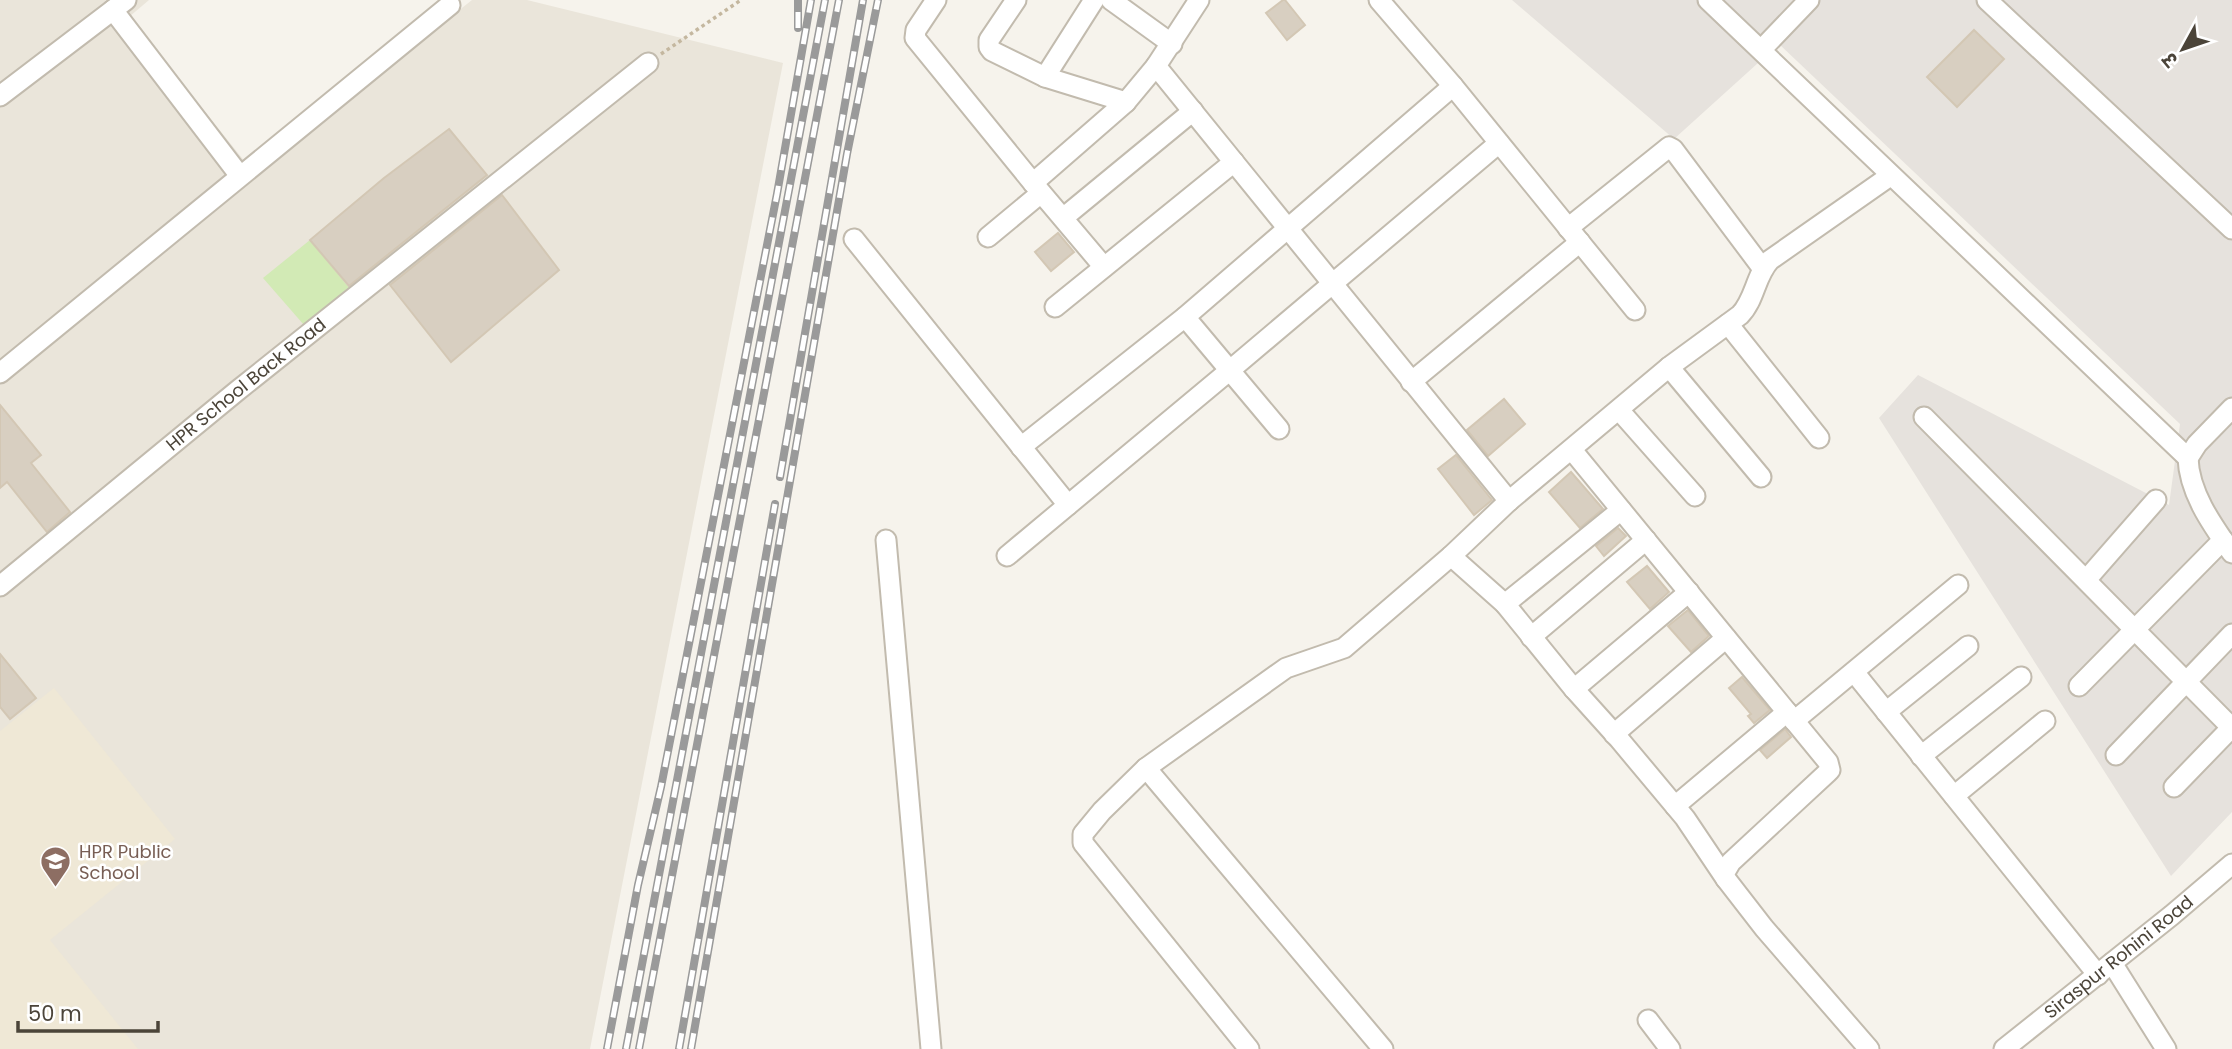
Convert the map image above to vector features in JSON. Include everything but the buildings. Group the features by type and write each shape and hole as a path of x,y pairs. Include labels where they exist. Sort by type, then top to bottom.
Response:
{"street":[{"path":"936,0 916,30 915,38 1104,267"},
{"path":"1016,0 989,40 989,47 1045,77 1126,102"},
{"path":"1045,77 1094,0"},
{"path":"1111,0 1172,44"},
{"path":"988,237 1126,102 1172,44 1199,0"},
{"path":"1379,0 1453,86 1634,310"},
{"path":"1708,0 2188,458"},
{"path":"1760,50 1809,0"},
{"path":"1987,0 2232,229"},
{"path":"0,96 120,5 240,176"},
{"path":"0,373 450,5"},
{"name":"HPR School Back Road","path":"0,586 237,391 648,63"},
{"path":"1156,66 1508,501"},
{"path":"1021,447 1185,317 1453,86"},
{"path":"1063,218 1193,111"},
{"path":"1007,556 1499,143"},
{"path":"1411,382 1669,146 1674,149 1763,269"},
{"path":"1055,307 1234,162"},
{"path":"1249,1049 1083,843 1083,834 1091,823 1146,768 1286,668 1344,648 1451,556 1508,501 1669,367 1744,311 1763,269 1770,260 1890,176"},
{"path":"854,239 1068,505"},
{"path":"1185,317 1279,429"},
{"path":"1728,324 1819,438"},
{"path":"1669,367 1761,477"},
{"path":"2079,687 2135,630 2228,547 2199,501 2188,458 2197,444 2232,408"},
{"path":"1619,410 1695,496"},
{"path":"1924,417 2232,727 2174,787"},
{"path":"1572,450 1828,762 1829,770 1731,862 1726,868 1726,879"},
{"path":"2087,580 2156,500"},
{"path":"1505,604 1620,510"},
{"path":"886,540 931,1049"},
{"path":"1531,637 1646,540"},
{"path":"1451,556 1505,604 1675,807 1764,928 1869,1049"},
{"path":"1675,807 1854,672 1958,585"},
{"path":"1574,689 1689,592"},
{"path":"2116,755 2232,634"},
{"path":"1614,734 1727,638"},
{"path":"1886,712 1968,646"},
{"path":"1854,672 1954,796 2105,969 2166,1049"},
{"path":"1921,755 2021,677"},
{"path":"1954,796 2045,721"},
{"path":"1146,768 1383,1049"},
{"name":"Siraspur Rohini Road","path":"2004,1049 2232,864"},
{"path":"1648,1020 1670,1049"}],"path":[{"path":"648,63 741,0"}],"shaded area":[{"path":"0,0 149,0 129,17 254,173 472,0 527,0 783,63 590,1049 0,1049"},
{"path":"1512,0 2232,0 2232,812 2171,876 1879,418 1918,375 2169,505 2180,424 1779,44 1674,139"},
{"name":"HPR Public School","path":"54,688 175,839 50,940 138,1049 0,1049 0,731"}],"green space":[{"path":"310,240 350,289 304,325 263,278"}],"railway":[{"path":"798,0 798,28"},
{"path":"607,1049 777,194 811,0"},
{"path":"626,1049 825,0"},
{"path":"639,1049 839,0"},
{"path":"780,477 863,0"},
{"path":"691,1049 847,154 878,0"},
{"path":"679,1049 775,504"}],"place":[{"name":"HPR Public School","path":"56,889"}]}
